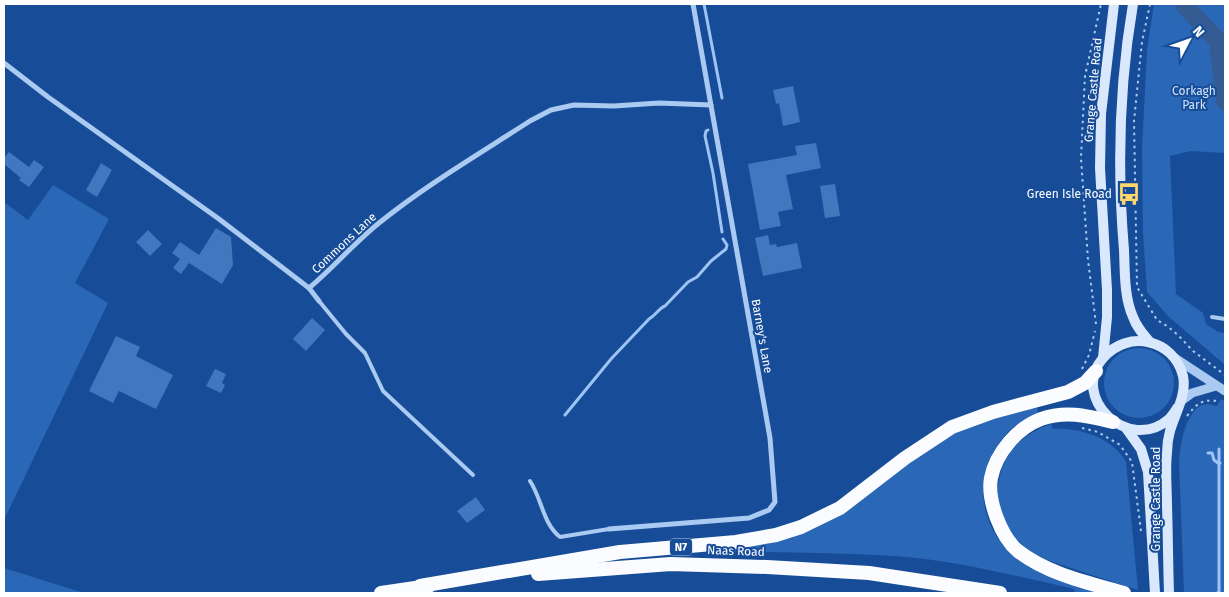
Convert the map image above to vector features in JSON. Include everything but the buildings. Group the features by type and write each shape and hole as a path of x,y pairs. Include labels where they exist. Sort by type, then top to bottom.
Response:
{"highway":[{"name":"N7","path":"420,586 620,552 736,542 776,535 801,527 840,508 905,458 952,427 993,412 1068,392 1085,383 1096,371"},
{"path":"1113,422 1070,413 1040,420 1014,437 1003,451 996,463 991,479 991,490 994,510 1002,531 1017,550 1036,563 1060,573 1124,593"},
{"name":"Naas Road","path":"381,593 420,586 549,573 671,564 869,573 1000,593"}],"main road":[{"name":"Grange Castle Road","path":"1114,4 1101,114 1100,168 1107,317 1102,358 1096,371 1094,388 1098,404 1104,414 1113,422 1126,428 1141,430 1156,427 1169,419 1180,404"},
{"path":"1133,4 1126,44 1119,132 1119,184 1127,296 1138,330 1150,342"},
{"path":"1102,358 1112,349 1124,343 1137,340 1163,347 1173,356"},
{"name":"Grange Castle Road","path":"1170,593 1166,456 1169,432 1184,390 1180,366 1173,356"},
{"name":"Grange Castle Road","path":"1126,428 1141,449 1148,472 1155,593"}],"street":[{"name":"Barney's Lane","path":"609,529 749,518 769,510 775,502 770,438 693,4"},
{"name":"Commons Lane","path":"4,63 48,97 219,218 309,288 329,272 361,238 412,198 530,121 551,110 574,105 614,106 659,103 711,105"},
{"path":"309,288 319,301"},
{"path":"1173,356 1225,391"},
{"path":"1180,404 1192,393 1216,386"}],"lane":[{"path":"319,301 346,334 366,353 383,391 473,475"},
{"path":"1212,317 1225,319"},
{"path":"530,481 548,524 552,531 560,537 609,529"}],"path":[{"path":"1079,374 1089,355 1096,326 1088,260 1081,158 1085,76 1101,4"},
{"path":"1150,4 1142,42 1134,121 1137,287 1157,320 1167,326 1193,350 1225,375"},
{"path":"1185,418 1198,403 1206,400 1216,401"},
{"path":"1077,427 1098,432 1120,445 1132,462 1141,535"}],"green space":[{"name":"Corkagh Park","path":"1154,4 1225,4 1225,153 1191,151 1170,156 1176,294 1203,313 1206,324 1218,332 1225,333 1225,365 1168,316 1147,292 1143,233 1142,149 1147,50"},
{"path":"53,185 109,219 75,283 108,303 4,520 4,202 28,220"},
{"path":"1139,348 1152,351 1164,358 1171,370 1174,383 1171,396 1164,408 1152,415 1139,418 1126,415 1114,408 1107,396 1104,383 1107,370 1114,358 1126,351"},
{"path":"1221,399 1225,401 1225,593 1184,593 1179,462 1184,430 1196,409 1204,404 1217,406"},
{"path":"1037,407 1038,414 1011,429 991,456 986,471 984,487 984,502 988,518 994,533 1004,546 1012,555 1025,564 1059,579 1108,593 1075,593 1074,589 1007,574 917,558 850,554 718,551 772,543 791,538 815,527 946,437 971,425"},
{"path":"1051,424 1053,429 1084,432 1104,440 1113,446 1126,462 1138,590 1047,560 1023,546 1007,526 998,502 998,489 1003,465 1013,449 1026,437"},
{"path":"4,568 84,593 4,593"}],"waterway":[{"path":"704,4 722,98"},
{"path":"1184,5 1218,41 1225,101"},
{"path":"708,130 705,136 722,232"},
{"path":"565,415 611,359 649,319 726,249 727,245 723,239"},
{"path":"1217,593 1219,592 1219,449"},
{"path":"1208,453 1212,453 1214,460 1220,463"}],"place":[{"name":"Green Isle Road","path":"1129,194"}]}
